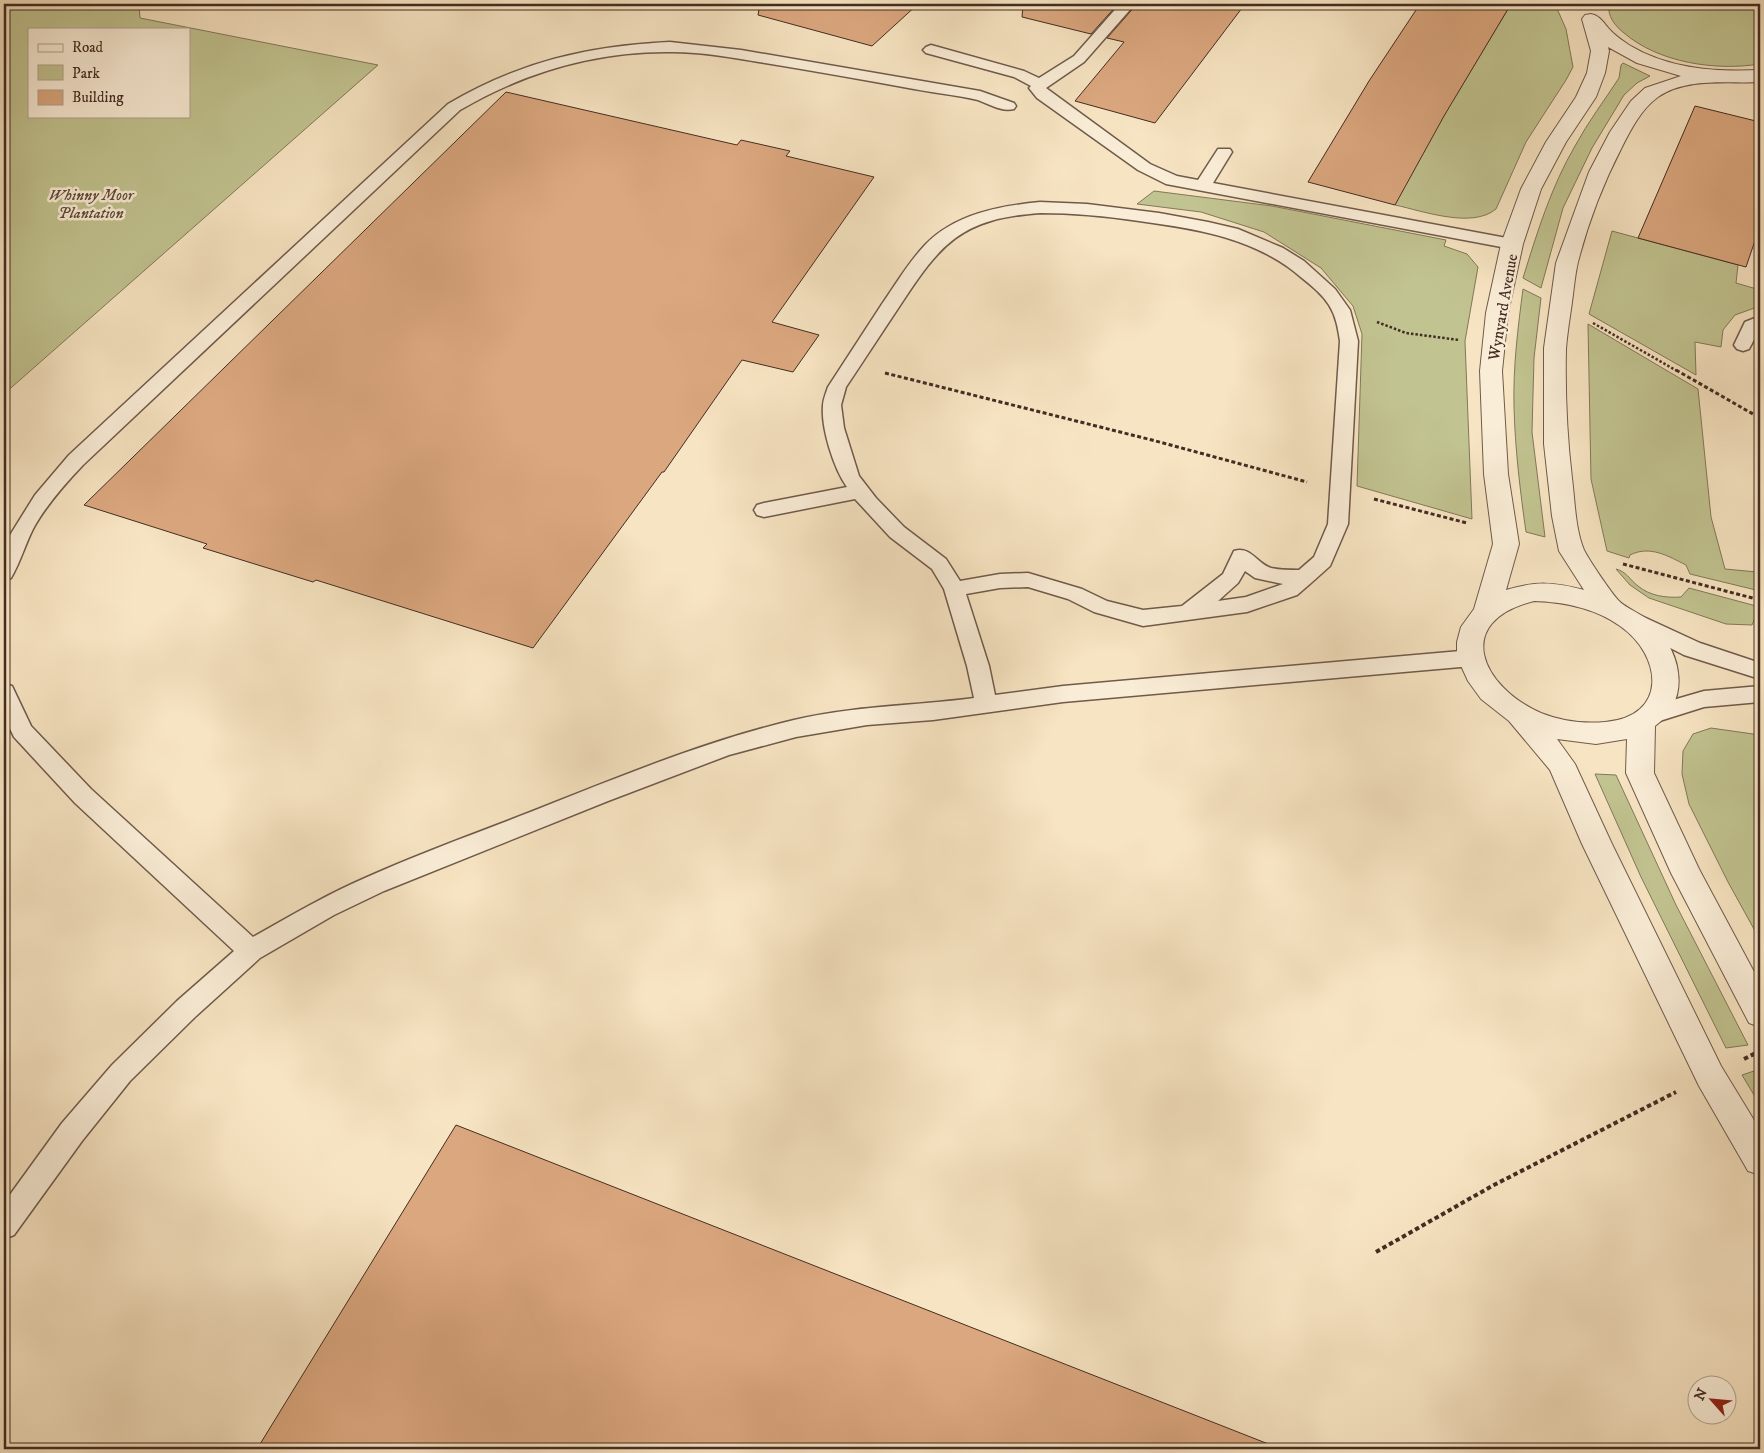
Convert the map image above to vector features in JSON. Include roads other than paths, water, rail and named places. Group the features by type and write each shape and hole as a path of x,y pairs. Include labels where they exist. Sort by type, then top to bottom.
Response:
{"street":[{"name":"Wynyard Avenue","path":"1589,12 1609,39 1636,56 1672,68 1712,76"},
{"name":"Wynyard Avenue","path":"1486,611 1506,544 1496,474 1491,371 1497,313 1512,244 1531,189 1556,142 1586,97 1596,73 1600,51 1589,12"},
{"name":"Wynyard Avenue","path":"1616,611 1572,551 1564,516 1556,444 1555,348 1566,263 1599,172 1620,132 1638,105 1652,92 1675,83 1712,76 1760,76"},
{"path":"1510,708 1538,723 1570,732 1601,733 1629,728 1646,719 1659,706 1667,684 1663,659 1647,636 1616,611 1579,596 1541,592 1519,594 1507,598 1478,618 1470,637 1472,658 1484,684 1536,733 1561,764 1597,844 1710,1076 1760,1160"},
{"path":"1646,719 1640,773 1686,873 1760,1013"}],"lane":[{"path":"1128,4 1079,59 1037,88 1043,96 1144,167 1172,180 1512,244"},
{"path":"4,573 12,548 35,507 76,460 454,107 474,94 504,79 544,65 596,53 672,47 722,52 802,64 980,96 1008,106"},
{"path":"931,50 1019,74 1040,85"},
{"path":"1203,185 1224,152"},
{"path":"954,589 1000,581 1028,580 1075,594 1102,607 1143,618 1247,604 1290,590 1323,561 1338,524 1349,340 1344,317 1330,294 1304,269 1274,249 1238,235 1200,224 1074,207 1015,209 978,219 950,233 925,253 837,387 832,405 834,428 850,477 860,491 869,503 898,532 938,564 954,589 978,666 986,704"},
{"path":"1743,345 1751,326 1760,321"},
{"path":"764,510 860,491"},
{"path":"1188,613 1231,578 1241,556 1254,570 1274,576 1304,578"},
{"path":"1616,611 1692,649 1760,671"},
{"path":"4,1226 72,1132 121,1073 186,1008 251,952 325,908 375,884 591,797 725,747 796,728 867,716 933,712 1063,694 1472,658"},
{"path":"4,692 22,731 83,796 251,952"},
{"path":"1646,719 1704,699 1760,694"}],"park label":[{"name":"Whinny Moor Plantation","path":"91,203"}]}
